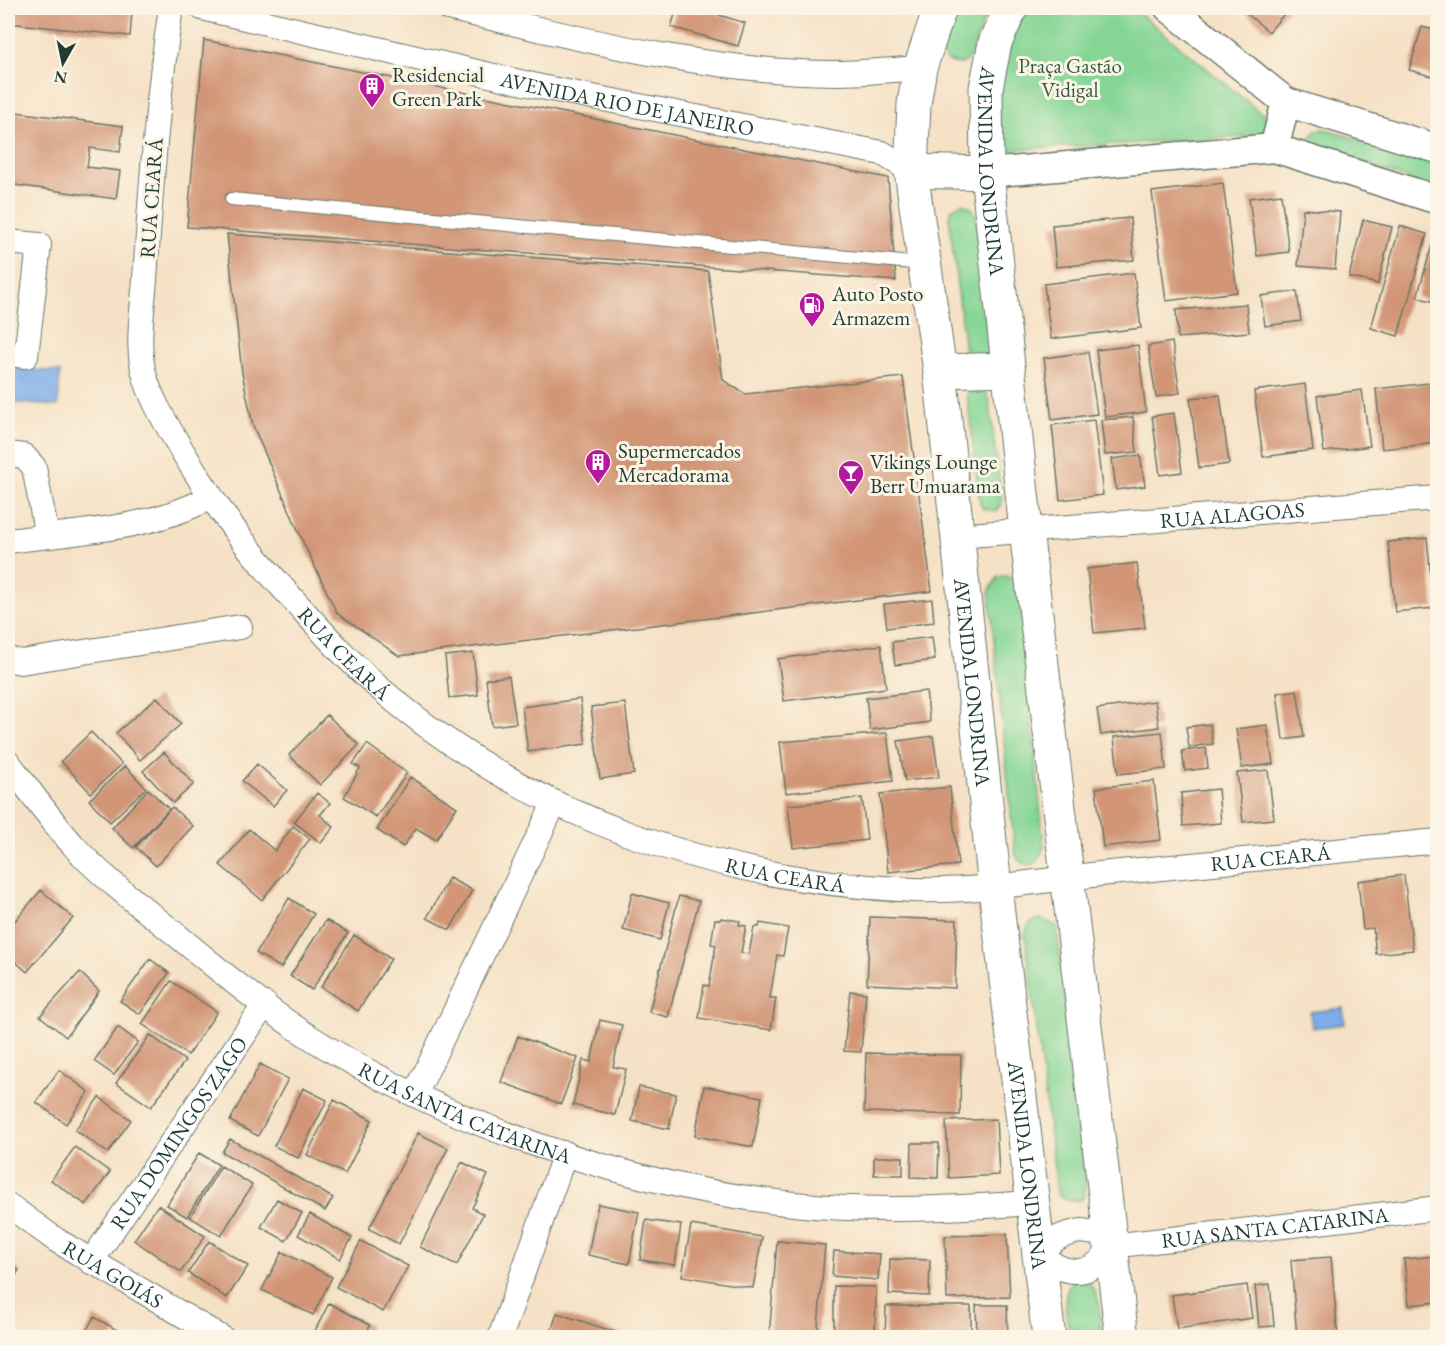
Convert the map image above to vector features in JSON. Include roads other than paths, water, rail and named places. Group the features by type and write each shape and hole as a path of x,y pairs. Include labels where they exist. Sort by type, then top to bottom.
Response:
{"main road":[{"name":"AVENIDA LONDRINA","path":"1011,8 995,44 986,88 987,173 1026,530 1122,1338"},
{"name":"AVENIDA LONDRINA","path":"936,19 920,68 914,105 911,171 940,371 995,888 1035,1203 1049,1338"},
{"path":"911,171 987,173"},
{"path":"940,371 1008,369"}],"street":[{"name":"RUA CEARÁ","path":"171,8 149,207 141,328 143,370 160,414 209,498 260,563 350,661 379,687 454,744 524,789 554,804 649,843 697,857 768,872 871,887 916,890 995,888 1069,878 1437,841"},
{"name":"AVENIDA RIO DE JANEIRO","path":"201,8 541,87 882,153 911,171"},
{"path":"448,8 618,47 756,69 835,73 920,68"},
{"path":"1169,8 1286,102 1437,149"},
{"path":"1274,148 1286,102"},
{"path":"987,173 1274,148 1437,200"},
{"path":"8,242 39,245 26,356 8,354"},
{"path":"8,454 24,456 34,467 47,536"},
{"path":"8,541 143,521 190,508 209,498"},
{"name":"RUA ALAGOAS","path":"957,536 1437,498"},
{"path":"8,660 21,663 240,627"},
{"name":"RUA SANTA CATARINA","path":"8,762 75,847 151,915 305,1034 415,1095 565,1153 661,1182 794,1204 914,1210 1035,1203"},
{"path":"415,1095 554,804"},
{"name":"RUA DOMINGOS ZAGO","path":"91,1262 265,1004"},
{"path":"500,1338 565,1153"},
{"name":"RUA GOIÁS","path":"8,1205 91,1262 222,1338"},
{"name":"RUA SANTA CATARINA","path":"1111,1246 1437,1208"},
{"path":"1096,1233 1111,1246 1102,1261 1087,1269 1068,1271 1052,1265 1040,1254 1049,1243 1062,1234 1096,1233"}],"lane":[{"path":"231,199 924,264"}],"water":[{"path":"10,368 60,372 58,406 8,402"},
{"path":"1343,1008 1345,1024 1312,1028 1310,1012"}],"place":[{"name":"Residencial Green Park","path":"372,109"},
{"name":"Auto Posto Armazem","path":"812,328"},
{"name":"Supermercados Mercadorama","path":"598,485"},
{"name":"Vikings Lounge Berr Umuarama","path":"851,496"}],"park label":[{"name":"Praça Gastão Vidigal","path":"1070,77"}]}
